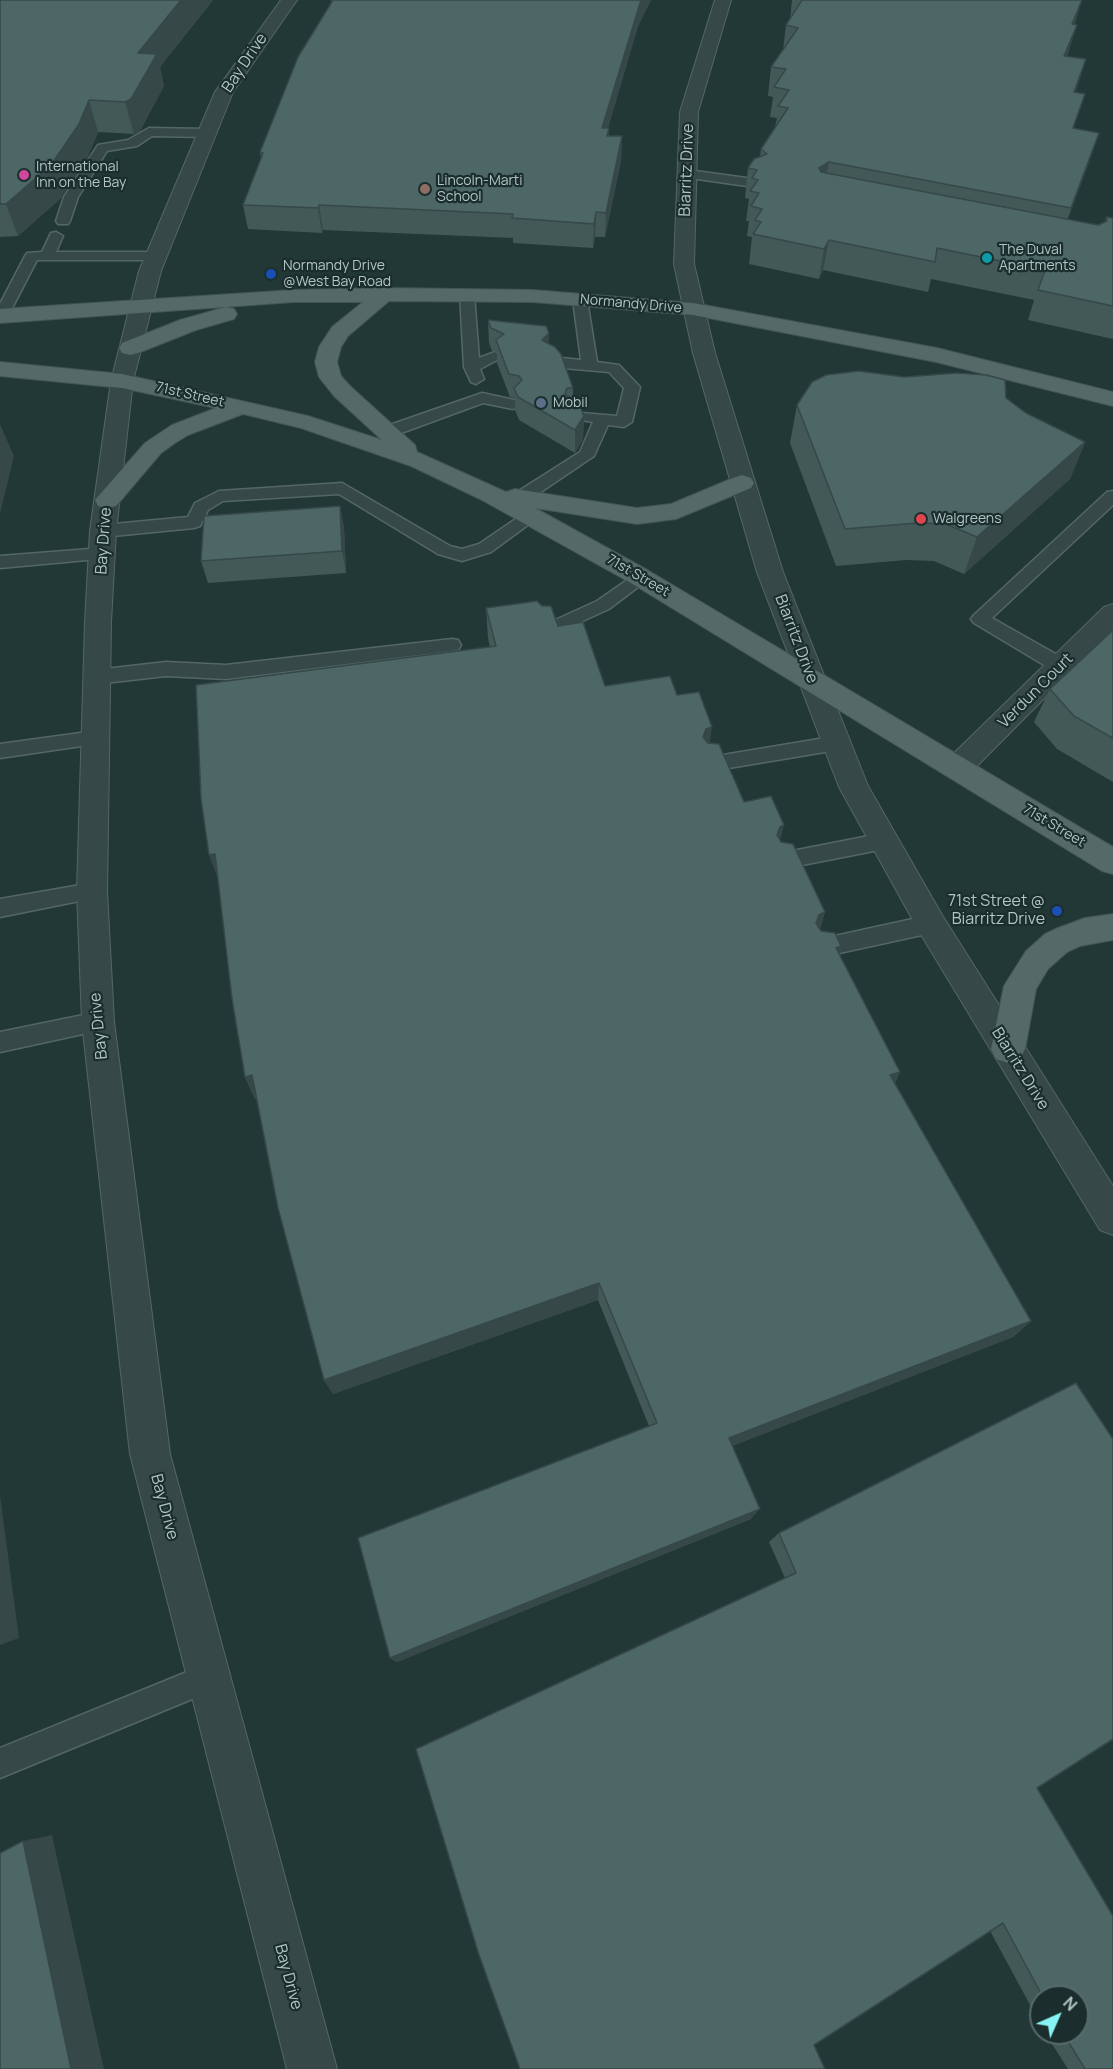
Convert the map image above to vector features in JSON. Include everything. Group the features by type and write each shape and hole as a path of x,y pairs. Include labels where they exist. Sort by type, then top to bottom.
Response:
{"main road":[{"path":"385,294 340,332 330,347 326,362 330,377 342,391 419,461"},
{"name":"Normandy Drive","path":"0,316 294,296 467,294 580,300 693,309 937,355 1113,399"},
{"path":"130,348 188,325 294,296"},
{"name":"71st Street","path":"0,369 122,381 308,423 419,461 526,507 1113,862"},
{"path":"107,500 153,448 167,438 180,430 241,407"},
{"path":"526,507 637,516 676,511 742,483"},
{"path":"1008,1049 1020,986 1037,960 1056,943 1085,931 1113,927"}],"street":[{"name":"Bay Drive","path":"289,0 224,92 206,133 156,256 139,307 122,381 103,542 96,677 92,891 98,1022 150,1454 312,2069"},
{"name":"Biarritz Drive","path":"723,0 689,112 684,264 693,309 742,483 770,572 854,787 931,924 1113,1218"},
{"name":"Verdun Court","path":"958,767 1113,613"}],"lane":[{"path":"63,220 71,197 103,148 132,143 149,132 206,133"},
{"path":"688,174 754,183"},
{"path":"47,256 56,236"},
{"path":"0,316 32,256 156,256"},
{"path":"467,294 472,367 482,398"},
{"path":"580,300 590,366"},
{"path":"472,367 495,357"},
{"path":"552,362 614,368 632,387 624,422 575,415"},
{"path":"387,432 482,398 513,404"},
{"path":"0,562 194,522 201,507 219,496 342,488 444,550 462,555 484,548 585,454 603,419"},
{"path":"1061,666 980,619 1113,496"},
{"path":"548,630 603,605 640,577"},
{"path":"96,677 166,669 226,672 452,645"},
{"path":"0,751 95,738"},
{"path":"711,764 837,743"},
{"path":"782,861 884,841"},
{"path":"0,908 92,891"},
{"path":"821,948 931,924"},
{"path":"0,1042 98,1022"},
{"path":"0,1762 209,1678"}],"building":[{"path":"0,0 181,0 138,53 157,54 131,99 125,102 89,100 79,124 51,165 6,204 0,204"},
{"path":"333,0 641,0 602,128 609,128 607,136 622,136 606,213 596,212 594,224 512,218 513,214 319,205 318,208 243,205 263,153 260,152 298,57"},
{"path":"802,0 1082,0 1072,24 1077,25 1064,56 1086,59 1074,92 1085,94 1073,128 1099,133 1071,208 829,162 819,168 821,172 1098,225 1107,221 1106,217 1113,218 1113,306 1038,290 1045,270 937,248 935,262 829,240 824,249 753,234 761,222 755,220 762,209 751,206 759,193 750,191 758,180 752,178 757,170 748,168 754,159 767,154 761,149 788,108 778,106 789,90 774,87 786,69 771,67 798,28 786,25"},
{"path":"488,320 546,326 549,333 542,340 555,347 561,354 573,388 567,388 565,394 569,398 577,399 584,416 575,430 518,397 514,388 522,380 519,376 509,374 496,340 504,334 491,328"},
{"name":"Walgreens","path":"859,371 904,377 957,373 986,375 1005,380 1006,398 1026,413 1085,442 977,537 946,524 917,523 845,529 797,405 812,382 826,375"},
{"path":"340,506 342,551 201,561 204,516"},
{"path":"537,601 542,606 551,606 558,626 583,622 605,686 670,676 677,695 699,692 712,727 706,729 703,737 708,743 719,744 744,802 771,796 784,825 780,827 777,835 781,842 793,844 825,912 819,915 816,923 821,931 835,933 841,946 836,948 900,1072 890,1075 1031,1321 729,1438 760,1509 390,1658 358,1538 657,1423 599,1283 324,1380 278,1208 252,1075 245,1077 232,999 215,854 209,855 201,799 196,685 496,646 486,608"},
{"path":"1113,630 1113,738 1074,716 1050,689"},
{"path":"1076,1383 1113,1439 1113,1739 1037,1788 1113,1916 1113,2069 1085,2069 1070,2045 1089,2045 1089,1985 1037,1985 1003,1923 814,2045 825,2069 520,2069 479,1955 416,1749 796,1573 779,1533"},
{"path":"23,1841 71,2069 0,2069 0,1853"}],"place":[{"name":"International Inn on the Bay","path":"24,175"},
{"name":"Lincoln-Marti School","path":"425,189"},
{"name":"The Duval Apartments","path":"987,258"},
{"name":"Normandy Drive @West Bay Road","path":"271,274"},
{"name":"Mobil","path":"541,403"},
{"name":"Walgreens","path":"921,519"},
{"name":"71st Street @ Biarritz Drive","path":"1057,911"}]}
